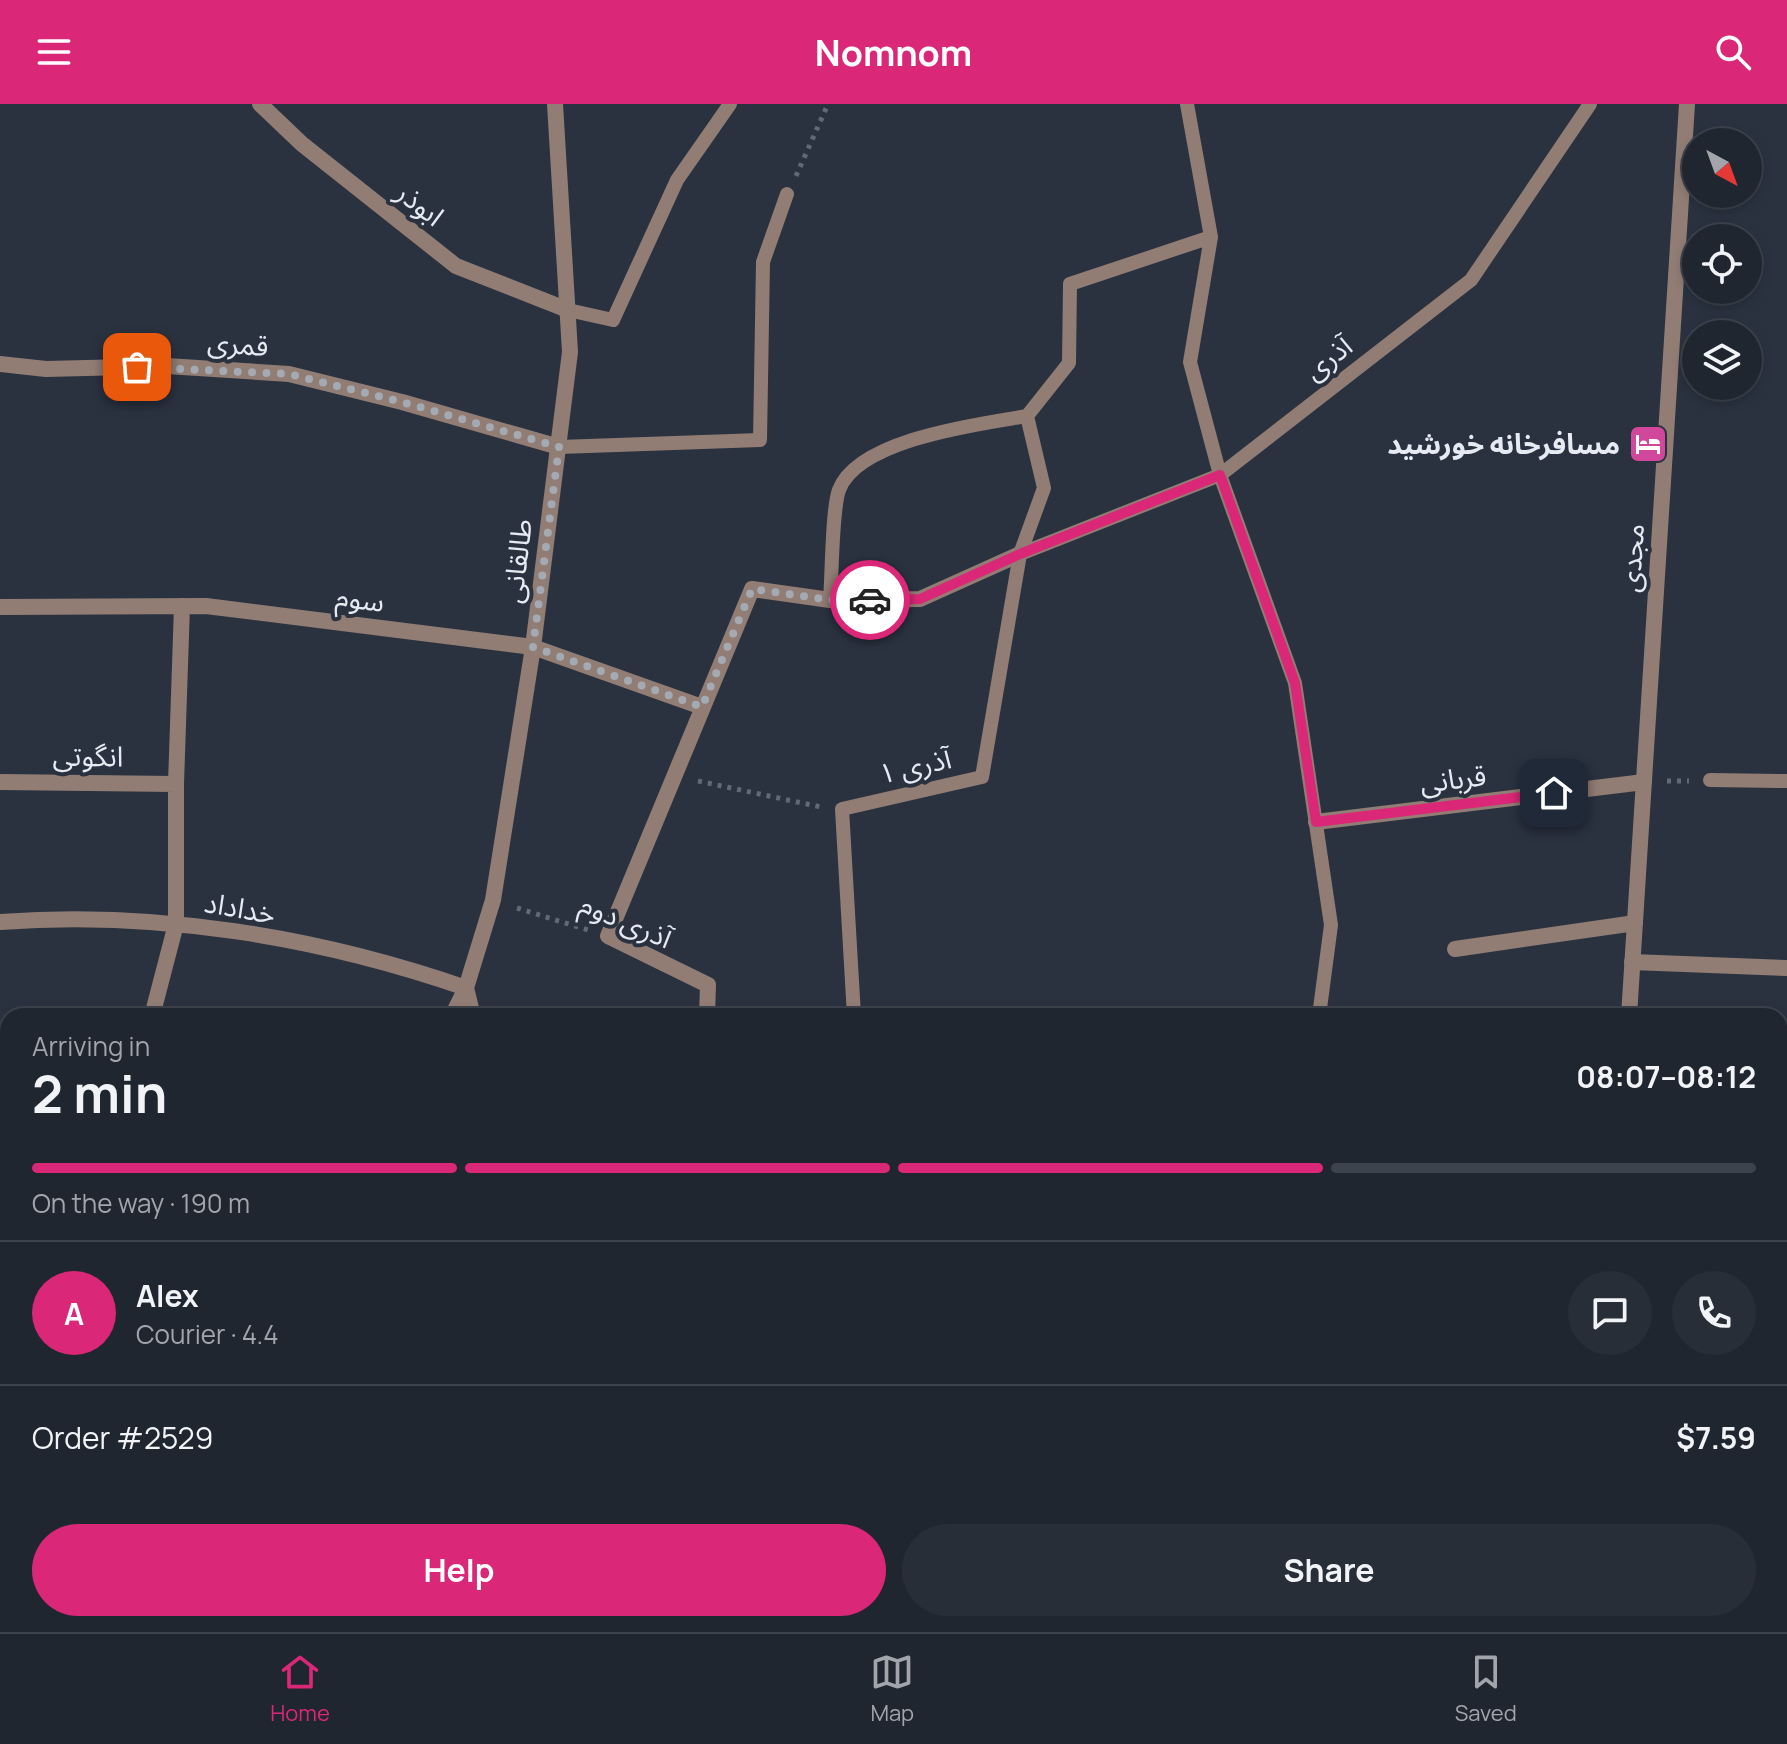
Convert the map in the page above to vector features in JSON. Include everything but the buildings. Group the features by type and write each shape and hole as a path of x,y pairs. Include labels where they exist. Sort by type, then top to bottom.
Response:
{"street":[{"name":"ابوذر","path":"260,104 302,144 456,266 568,310"},
{"name":"طالقانی","path":"456,1008 466,988 493,900 533,647 570,352 555,104"},
{"name":"مجدی","path":"1629,1008 1687,104"},
{"name":"قمری","path":"0,364 46,369 167,366 289,374 402,402 559,447"},
{"path":"608,936 752,589 830,600 920,599 1020,554"},
{"path":"154,1008 176,924 176,784 182,606"},
{"name":"سوم","path":"0,607 182,606 533,647 702,707"},
{"name":"انگوتی","path":"0,782 176,784"},
{"name":"قربانی","path":"1316,822 1644,782"},
{"name":"خداداد","path":"0,922 57,918 176,924 391,962 466,988"},
{"path":"1455,949 1635,923"},
{"name":"آذری دوم","path":"608,936 708,985 707,1008"},
{"path":"1632,962 1787,968"},
{"path":"466,988 471,1008"}],"lane":[{"path":"568,310 613,320 677,180 730,104"},
{"path":"1187,104 1211,237 1190,362 1220,475 1295,683 1331,925 1320,1008"},
{"name":"آذری","path":"1020,554 1220,475 1471,280 1590,104"},
{"path":"559,447 760,440 763,262 787,194"},
{"path":"830,600 839,490 860,466 920,435 1027,416 1069,363 1070,284 1211,237"},
{"path":"1020,554 1044,488 1027,416"},
{"name":"آذری ۱","path":"842,809 982,777 1020,554"},
{"path":"1710,780 1787,781"},
{"path":"842,809 854,1008"}],"path":[{"path":"787,194 828,104"},
{"path":"674,774 749,794 842,809"},
{"path":"1644,782 1710,780"},
{"name":"آذری دوم","path":"493,900 608,936"}],"way so far":[{"path":"137,367 289,374 402,402 559,447 533,647 702,707 752,589 830,600 870,600"}],"place":[{"name":"مسافرخانه خورشید","path":"1648,444"}],"route":[{"path":"870,600 920,599 1020,554 1220,475 1295,683 1316,822 1554,793"}]}
